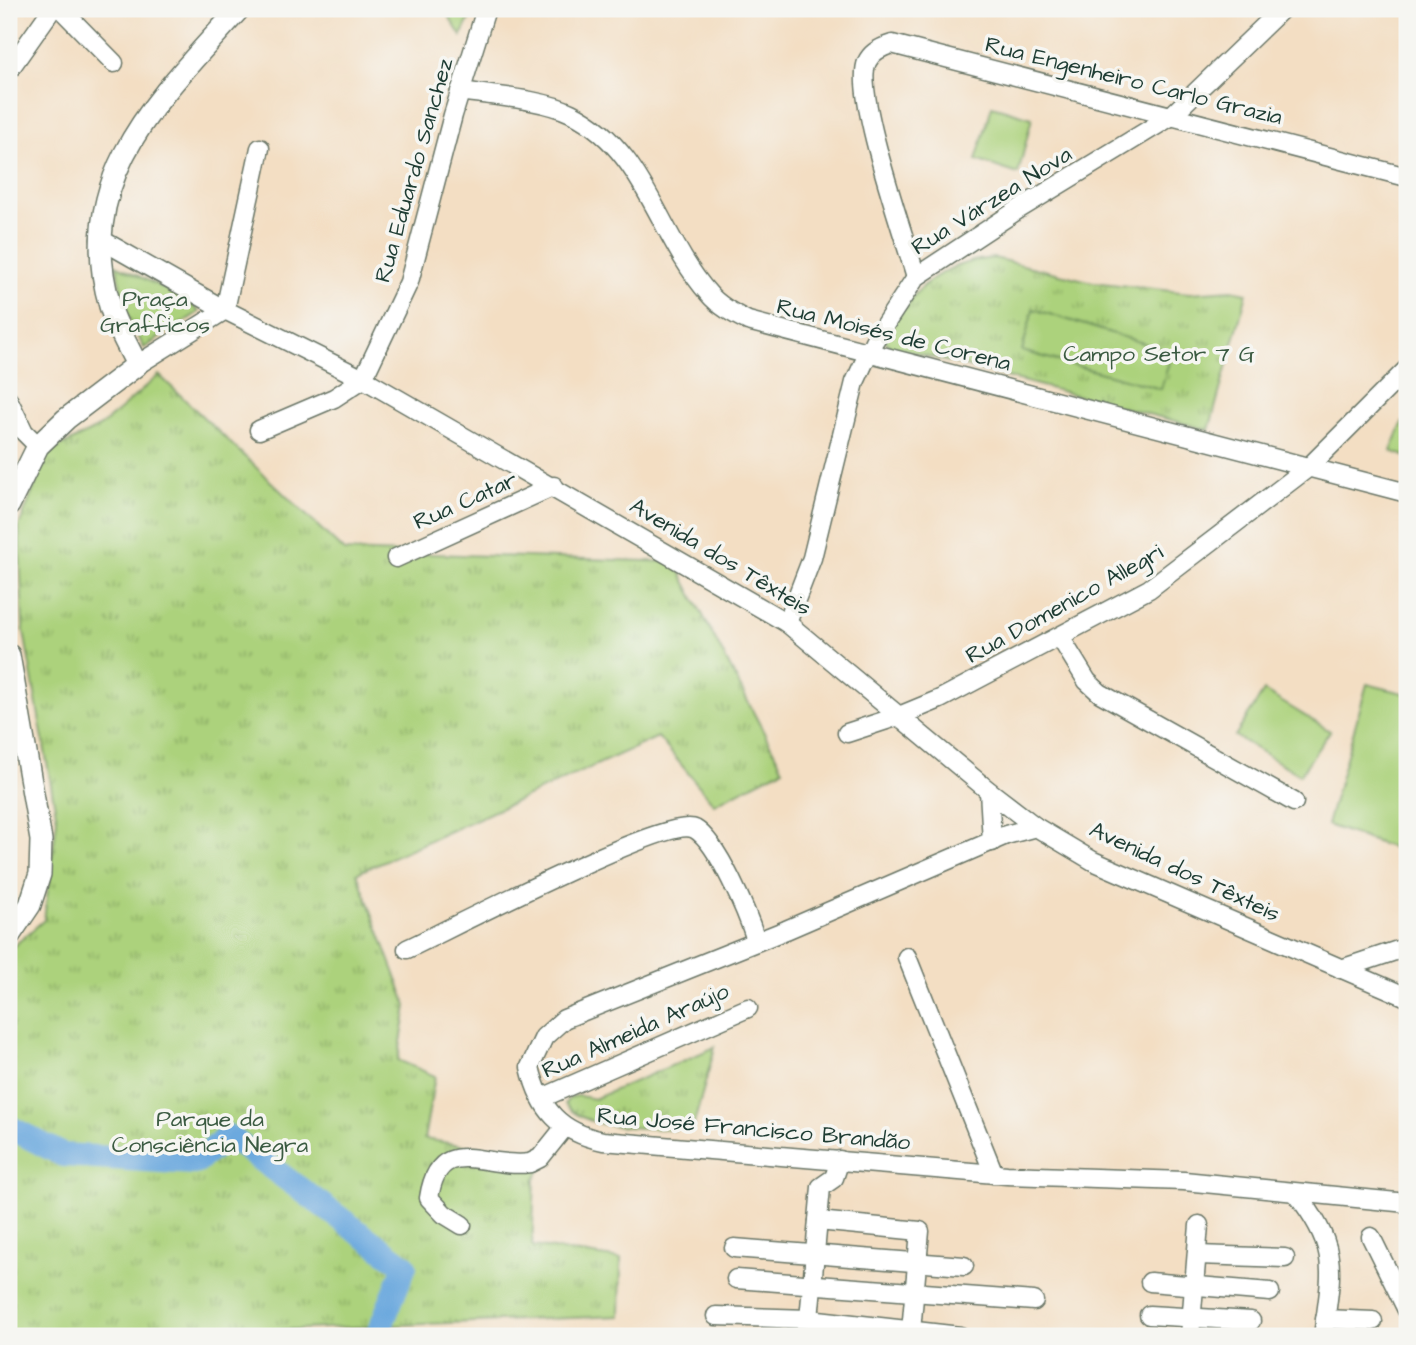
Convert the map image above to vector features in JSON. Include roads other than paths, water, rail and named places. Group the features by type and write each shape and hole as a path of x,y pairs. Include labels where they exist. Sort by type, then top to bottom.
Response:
{"main road":[{"path":"9,505 38,446 66,419 137,365 110,308 100,239 112,180 124,149 144,117 239,9"},
{"path":"9,654 41,840 40,874 30,905 9,936"}],"street":[{"path":"9,70 52,9"},
{"path":"61,9 114,63"},
{"name":"Rua Eduardo Sanchez","path":"363,379 409,282 460,90 486,9"},
{"name":"Rua Várzea Nova","path":"787,623 812,558 855,382 867,353 916,277 1019,209 1170,117 1282,9"},
{"name":"Rua Engenheiro Carlo Grazia","path":"916,277 869,114 863,82 867,62 879,48 892,44 1407,177"},
{"name":"Rua Moisés de Corena","path":"460,90 568,112 608,137 629,161 680,252 718,302 748,321 1407,493"},
{"path":"137,365 225,310 260,148"},
{"name":"Avenida dos Têxteis","path":"100,239 225,310 363,379 554,486 787,623 989,791 1037,827 1093,861 1407,997"},
{"name":"Rua Domenico Allegri","path":"847,733 899,716 1060,637 1149,589 1206,549 1309,467 1407,369"},
{"path":"259,430 334,398 363,379"},
{"path":"9,401 24,432 38,446"},
{"name":"Rua Catar","path":"396,558 554,486"},
{"path":"1060,637 1087,681 1100,693 1294,802"},
{"path":"989,791 992,842"},
{"name":"Rua José Francisco Brandão","path":"1037,827 992,842 564,1019 544,1037 530,1067 542,1098 564,1128 580,1136 603,1141 994,1174 1184,1181 1407,1203"},
{"path":"407,949 603,856 678,828 694,828 704,837 725,867 757,940"},
{"path":"1341,969 1407,947"},
{"path":"907,957 994,1174"},
{"name":"Rua Almeida Araújo","path":"542,1098 748,1008"},
{"path":"462,1225 444,1214 429,1198 436,1168 443,1162 460,1158 530,1163 540,1158 564,1128"},
{"path":"809,1319 821,1187 834,1178 840,1160"},
{"path":"1296,1193 1322,1230 1329,1246 1324,1327 1373,1321"},
{"path":"818,1221 920,1231 911,1331"},
{"path":"1190,1336 1199,1225"},
{"path":"1371,1237 1407,1310"},
{"path":"734,1248 964,1266"},
{"path":"1197,1255 1285,1258"},
{"path":"736,1279 1034,1301"},
{"path":"1150,1282 1270,1292"},
{"path":"1149,1315 1251,1321"},
{"path":"716,1316 809,1319 960,1336"}],"waterway":[{"path":"9,1127 63,1155 195,1163 228,1136 405,1266 377,1336"}],"park label":[{"name":"Praça Grafficos","path":"155,311"},
{"name":"Campo Setor 7 G","path":"1159,353"},
{"name":"Parque da Consciência Negra","path":"210,1131"}]}
